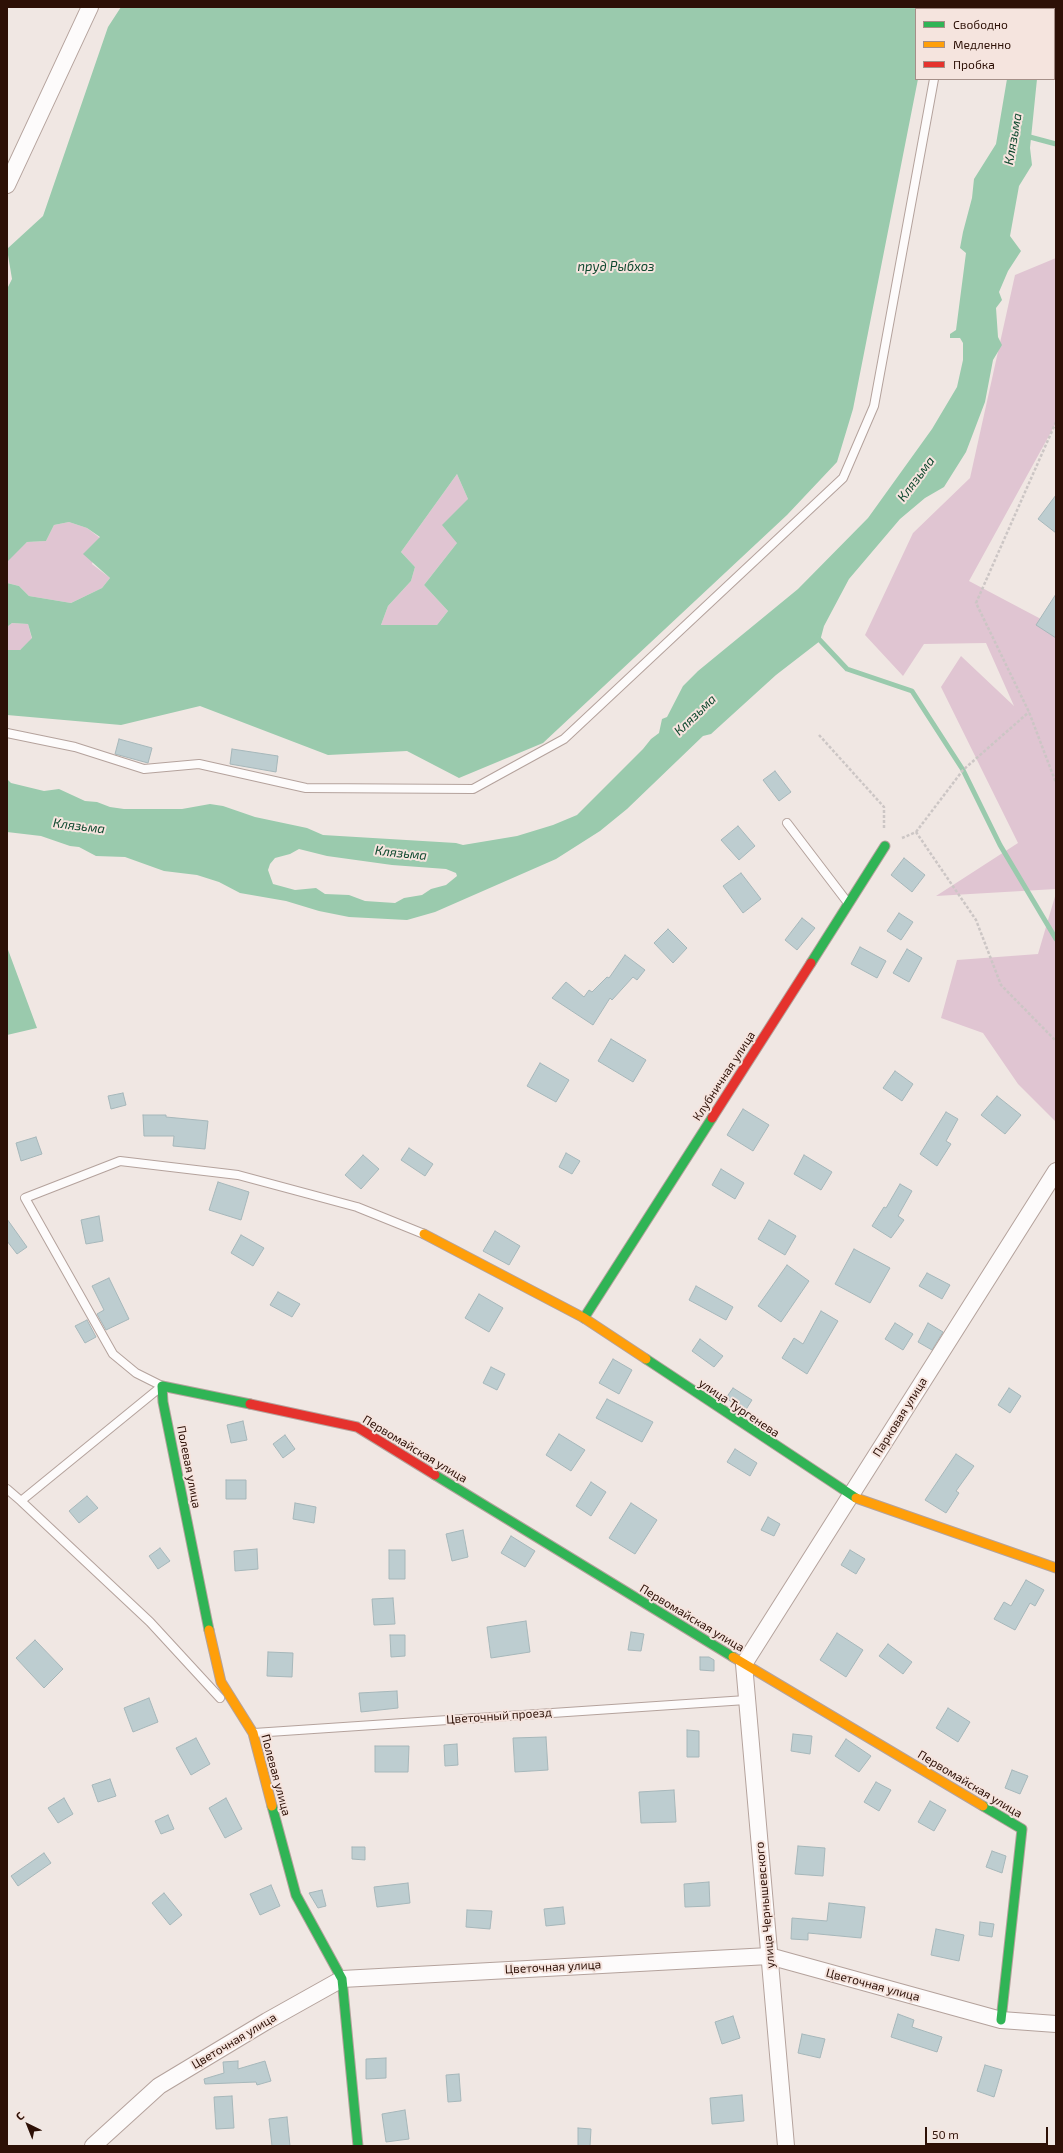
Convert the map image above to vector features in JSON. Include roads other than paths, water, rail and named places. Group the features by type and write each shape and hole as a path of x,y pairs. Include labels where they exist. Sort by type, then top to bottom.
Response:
{"street":[{"path":"7,185 90,7"},
{"name":"Клубничная улица","path":"584,1318 885,846"},
{"name":"Парковая улица","path":"744,1664 1056,1171"},
{"name":"улица Тургенева","path":"424,1234 584,1318 850,1496 926,1524 1056,1568"},
{"name":"Первомайская улица","path":"162,1386 357,1427 744,1664 1022,1829 1001,2020"},
{"name":"Полевая улица","path":"162,1386 163,1402 213,1652 221,1682 253,1733 296,1895 342,1979 358,2146"},
{"name":"улица Чернышевского","path":"744,1664 786,2146"},
{"name":"Цветочная улица","path":"93,2146 159,2086 267,2021 342,1979 769,1956 1001,2020 1056,2024"}],"lane":[{"path":"7,733 75,747 144,769 199,764 306,788 473,789 564,739 843,478 874,406 934,80"},
{"path":"787,823 848,904"},
{"path":"21,1501 162,1386 136,1373 113,1354 25,1198 120,1161 238,1174 357,1207 424,1234"},
{"path":"7,1489 150,1622 253,1733"},
{"name":"Цветочный проезд","path":"253,1733 746,1700"}],"water":[{"name":"пруд Рыбхоз","path":"121,7 932,7 915,8 915,80 918,80 853,409 837,462 787,515 543,743 459,778 407,751 328,755 200,706 121,725 7,715 7,650 20,650 32,638 28,624 12,623 7,627 7,583 19,586 29,596 71,603 102,588 110,578 83,554 100,537 87,528 69,522 54,525 46,541 27,542 7,562 7,289 12,279 7,249 43,216 108,27","holes":["457,474 468,499 442,525 457,543 424,585 448,611 437,625 381,625 388,606 411,581 415,567 401,552"]},
{"name":"Клязьма","path":"1007,80 1037,80 1030,148 1032,165 1019,186 1010,236 1021,251 1008,271 999,292 1002,300 996,308 998,337 1002,345 993,360 985,402 966,452 944,487 925,498 900,519 849,579 824,626 820,641 776,675 711,734 703,736 627,809 600,831 556,859 435,912 407,920 349,917 319,911 286,901 240,893 219,882 197,875 164,871 125,857 96,856 79,847 70,846 41,836 7,832 7,779 11,783 44,791 59,789 85,801 97,802 110,807 124,809 182,809 210,804 223,806 255,817 307,828 323,835 456,843 463,845 517,836 553,825 577,815 643,749 651,739 659,733 662,719 667,717 683,686 698,671 798,589 868,518 932,429 957,387 963,360 963,343 960,338 950,338 950,334 956,330 966,253 960,248 972,198 974,179 996,144","holes":["299,849 327,856 392,865 446,869 456,873 457,876 446,885 431,889 422,895 404,898 395,903 365,901 349,895 325,894 316,888 295,890 273,884 268,870 270,864 275,858 290,854"]},
{"path":"7,947 37,1028 7,1035"}],"waterway":[{"name":"Клязьма","path":"1026,136 1056,144"},
{"path":"816,636 847,669 912,691 963,770 1000,845 1056,939"}]}
